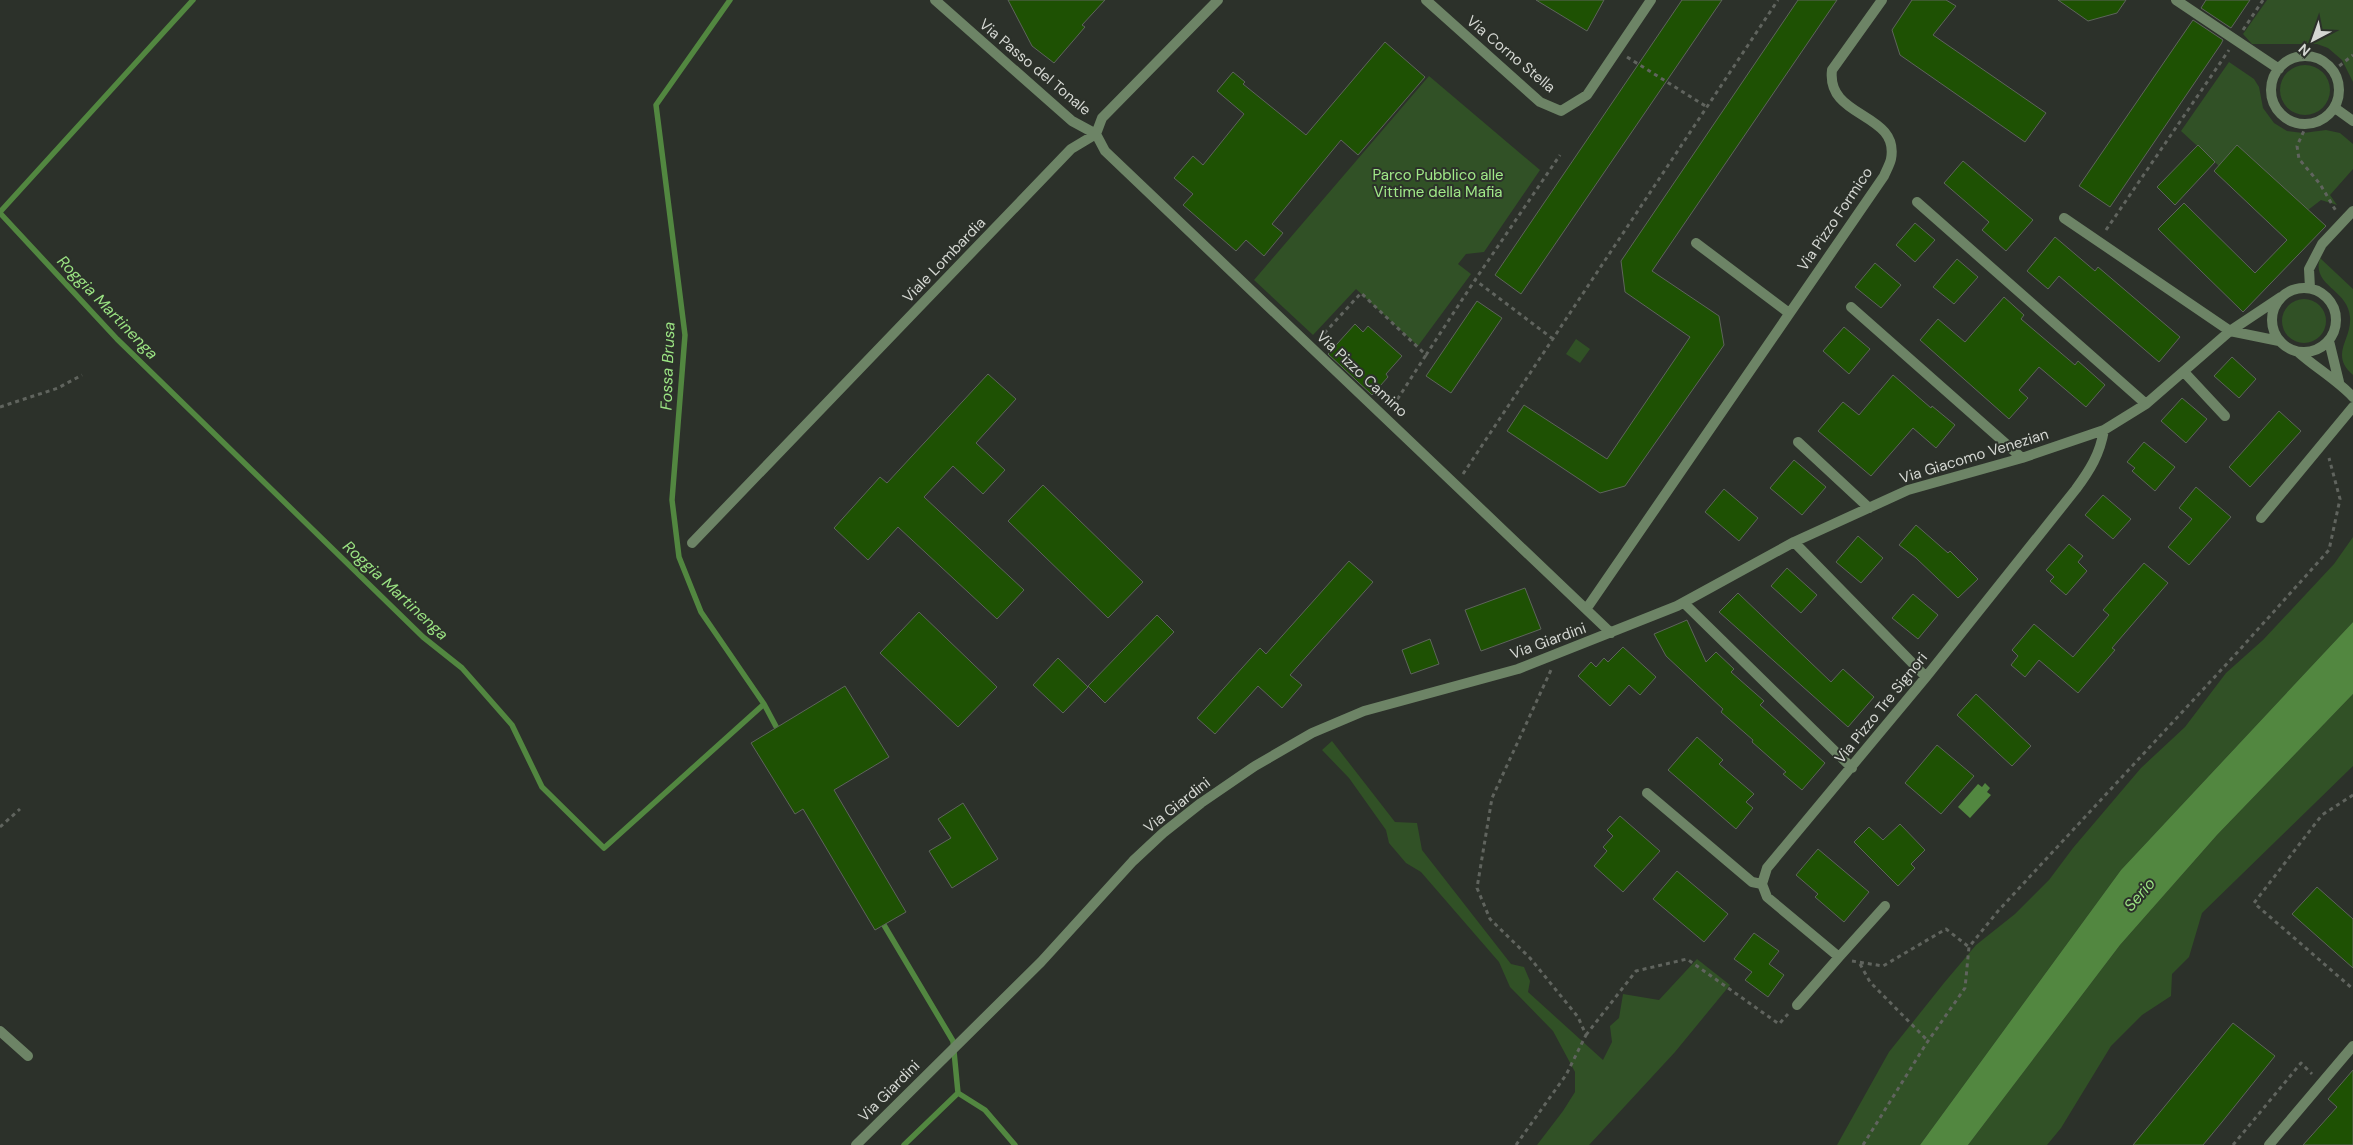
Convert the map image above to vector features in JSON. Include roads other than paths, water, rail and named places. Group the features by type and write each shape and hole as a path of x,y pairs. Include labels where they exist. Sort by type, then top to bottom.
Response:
{"street":[{"name":"Via Passo del Tonale","path":"934,0 1072,121 1096,134"},
{"path":"1096,134 1102,118 1218,0"},
{"name":"Via Corno Stella","path":"1426,0 1540,102 1561,111 1587,95 1651,0"},
{"name":"Via Pizzo Formico","path":"1587,608 1884,176 1891,158 1891,144 1885,130 1846,105 1835,93 1831,83 1832,70 1882,0"},
{"path":"2176,0 2279,69"},
{"path":"2306,56 2326,63 2333,71 2339,89 2335,108 2328,116 2318,122 2296,123 2286,118 2275,106 2271,90 2273,79 2279,69 2296,58 2306,56"},
{"path":"2335,108 2353,121"},
{"name":"Via Pizzo Camino","path":"1096,134 1105,151 1587,608 1611,633"},
{"name":"Viale Lombardia","path":"692,543 1071,149 1096,134"},
{"path":"1918,202 2146,404"},
{"path":"2310,288 2309,269 2322,244 2353,211"},
{"path":"2064,218 2230,330 2279,341 2291,350 2298,352 2315,350 2329,341 2337,320 2335,309 2329,300 2320,292 2310,288 2294,289 2281,297 2275,304 2271,323 2279,341"},
{"path":"1696,244 1790,313"},
{"name":"Via Giacomo Venezian","path":"1611,633 1684,603 1794,542 1908,490 2022,458 2104,430 2146,404 2230,330 2281,297"},
{"path":"1851,306 2022,458"},
{"path":"2329,341 2339,382"},
{"path":"2298,352 2322,373 2339,382 2353,397"},
{"path":"2184,372 2225,416"},
{"path":"2262,518 2353,407"},
{"name":"Via Pizzo Tre Signori","path":"1762,884 1767,868 1926,677 2092,466 2101,448 2104,430"},
{"path":"1798,442 1869,508"},
{"path":"1794,542 1926,677"},
{"path":"1684,603 1852,768"},
{"name":"Via Giardini","path":"856,1145 1041,962 1133,861 1162,833 1255,766 1312,733 1364,711 1518,669 1611,633"},
{"path":"1647,793 1752,882 1762,884 1767,897 1839,957"},
{"path":"1797,1005 1885,906"},
{"path":"0,1031 28,1056"},
{"path":"2269,1145 2352,1048"}],"water":[{"name":"Serio","path":"2353,622 2353,694 2217,835 2120,945 1968,1145 1920,1145 2121,870"},
{"path":"1985,783 1990,788 1987,792 1991,795 1970,818 1958,807 1978,784 1982,787"}],"waterway":[{"name":"Roggia Martinenga","path":"0,212 193,0"},
{"name":"Fossa Brusa","path":"730,0 656,105 685,335 672,500 679,557 701,612 764,704 780,734"},
{"name":"Roggia Martinenga","path":"0,213 117,339 423,637 462,668 512,725 542,787 604,848 764,704"},
{"path":"881,920 953,1041 958,1093 904,1145"},
{"path":"958,1093 985,1110 1015,1145"}],"park label":[{"name":"Parco Pubblico alle Vittime della Mafia","path":"1438,184"}]}
